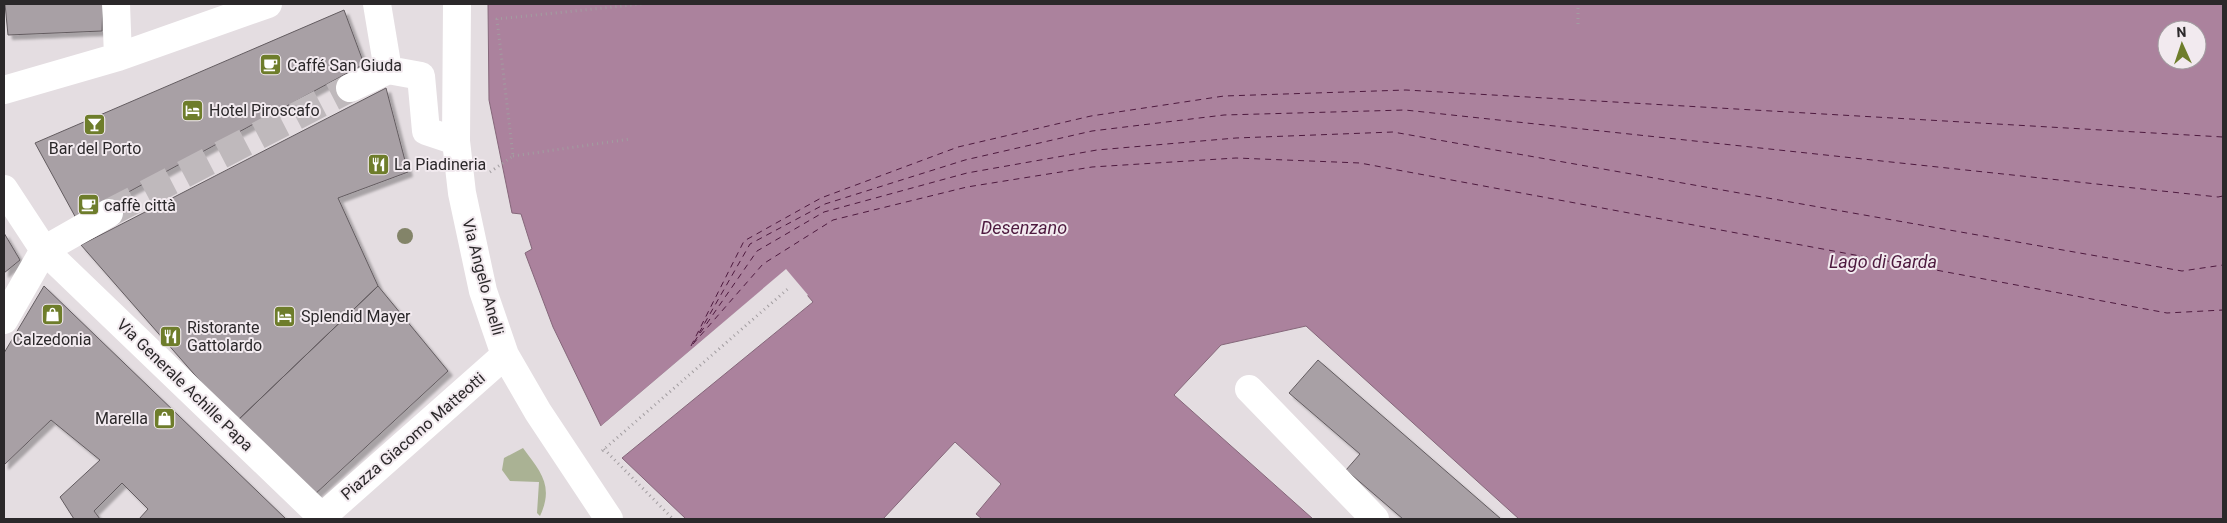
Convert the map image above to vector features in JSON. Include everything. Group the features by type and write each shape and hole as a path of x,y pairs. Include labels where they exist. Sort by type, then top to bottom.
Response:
{"street":[{"path":"116,4 118,57"},
{"path":"4,90 118,57 268,4"},
{"path":"377,4 388,70"},
{"name":"Via Angelo Anelli","path":"457,4 456,141 462,193 483,291 505,355 538,412 609,519"},
{"path":"350,88 388,70 420,76 426,132 456,141"},
{"name":"Via Generale Achille Papa","path":"4,189 44,250 324,518"},
{"path":"4,320 44,250 109,213"},
{"name":"Piazza Giacomo Matteotti","path":"324,518 505,355"},
{"path":"1248,389 1375,519"}],"path":[{"path":"513,156 497,19 642,4"},
{"path":"1578,4 1578,24"},
{"path":"462,193 513,156 630,139"},
{"path":"576,469 604,449 790,287"},
{"path":"604,449 673,519"}],"green space":[{"path":"523,448 540,472 546,488 546,496 540,516 537,513 539,482 510,481 502,470 504,458"}],"water":[{"path":"488,4 2223,4 2223,519 1519,519 1306,326 1221,345 1174,395 1313,519 982,519 976,514 1001,484 955,442 883,519 686,519 622,458 813,302 786,270 601,426 553,327 525,253 532,249 521,214 512,213 489,100"}],"pier":[{"path":"786,269 808,295 806,297 786,273 602,428 601,426"}],"building":[{"path":"5,4 103,4 102,31 8,35"},
{"path":"344,10 364,64 77,220 35,143"},
{"path":"386,88 408,172 338,198 378,286 236,422 81,245"},
{"path":"4,233 20,260 4,273"},
{"path":"44,286 286,519 139,519 148,509 122,483 94,511 100,519 74,519 60,497 100,460 51,420 4,465 4,353"},
{"path":"378,286 448,371 313,496 236,422"},
{"path":"1318,360 1501,519 1403,519 1346,470 1360,454 1289,393"}],"ferry route":[{"path":"691,346 744,241 821,198 958,147 1091,116 1224,96 1406,90 2223,137"},
{"path":"699,333 750,244 825,204 965,160 1092,131 1224,115 1405,110 2218,197 2223,196"},
{"path":"694,342 757,251 824,212 967,173 1097,150 1236,138 1393,132 2182,271 2223,265"},
{"path":"693,344 763,264 833,220 967,187 1092,167 1236,158 1360,163 2167,313 2223,310"}],"tunnel":[{"path":"109,213 350,88"}],"place":[{"name":"Caffé San Giuda","path":"271,65"},
{"name":"Hotel Piroscafo","path":"193,110"},
{"name":"Bar del Porto","path":"95,124"},
{"name":"La Piadineria","path":"378,164"},
{"name":"caffè città","path":"88,205"},
{"name":"Calzedonia","path":"52,315"},
{"name":"Splendid Mayer","path":"285,316"},
{"name":"Ristorante Gattolardo","path":"171,336"},
{"name":"Marella","path":"164,418"}],"water label":[{"name":"Desenzano","path":"1024,227"},
{"name":"Lago di Garda","path":"1883,261"}]}
